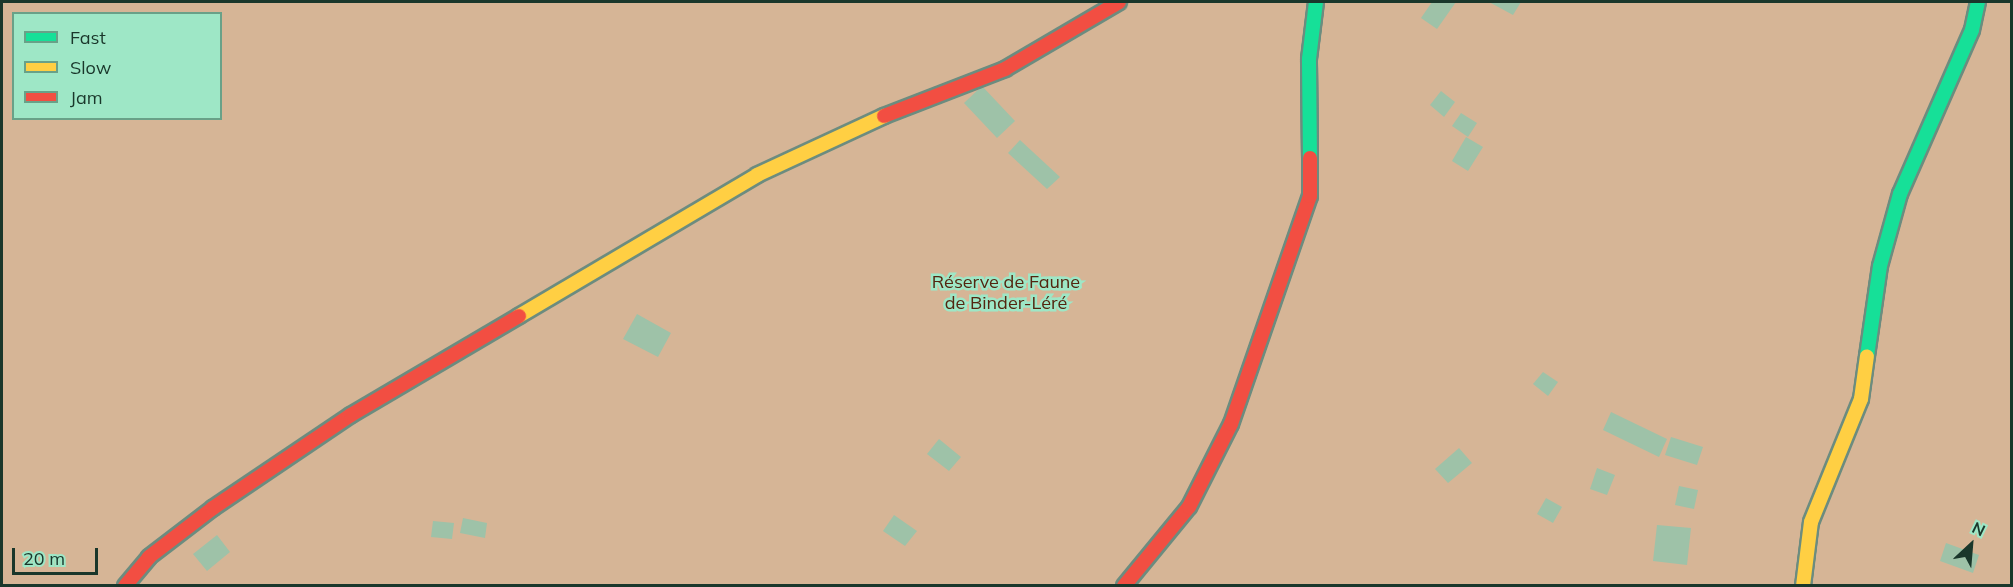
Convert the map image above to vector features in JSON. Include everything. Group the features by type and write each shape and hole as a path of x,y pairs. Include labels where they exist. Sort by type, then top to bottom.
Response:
{"street":[{"path":"126,585 149,557 213,508 351,415 757,175 835,135 1014,65 1119,2"},
{"path":"1124,585 1189,507 1231,424 1303,219 1310,196 1309,59 1316,2"},
{"path":"1803,585 1810,522 1861,399 1880,266 1900,195 1972,30 1978,2"}],"green space":[{"name":"Réserve de Faune de Binder-Léré","path":"2,2 2011,2 2011,585 2,585"}],"building":[{"path":"1432,2 1456,2 1437,29 1421,18"},
{"path":"1489,2 1521,2 1513,15"},
{"path":"982,86 1015,121 997,138 964,103"},
{"path":"1441,91 1455,102 1444,117 1430,105"},
{"path":"1461,113 1477,123 1468,137 1452,126"},
{"path":"1466,137 1483,147 1468,171 1452,161"},
{"path":"1020,140 1060,177 1047,189 1008,153"},
{"path":"637,314 671,333 658,357 623,339"},
{"path":"1543,372 1558,382 1548,396 1533,384"},
{"path":"1611,412 1667,439 1659,457 1603,430"},
{"path":"1671,437 1703,447 1697,465 1665,455"},
{"path":"939,439 961,457 949,471 927,454"},
{"path":"1459,448 1472,463 1448,483 1435,469"},
{"path":"1597,468 1615,475 1607,495 1590,489"},
{"path":"1679,486 1698,490 1694,509 1675,505"},
{"path":"1546,498 1562,507 1553,523 1537,514"},
{"path":"894,515 917,531 905,546 883,531"},
{"path":"463,518 487,523 485,538 460,533"},
{"path":"433,521 454,523 452,539 431,537"},
{"path":"1657,525 1691,528 1687,565 1653,561"},
{"path":"217,535 230,552 207,571 193,554"},
{"path":"1946,543 1979,555 1973,573 1940,561"}],"traffic: fast":[{"path":"1310,158 1309,59 1316,2"},
{"path":"1867,356 1880,266 1900,194 1972,30 1978,2"}],"traffic: slow":[{"path":"519,316 757,175 884,116"},
{"path":"1803,586 1811,522 1861,399 1867,356"}],"traffic: jam":[{"path":"884,116 1005,69 1119,2"},
{"path":"1124,586 1189,507 1231,424 1310,196 1310,158"},
{"path":"125,586 149,557 213,508 351,415 519,316"}]}
